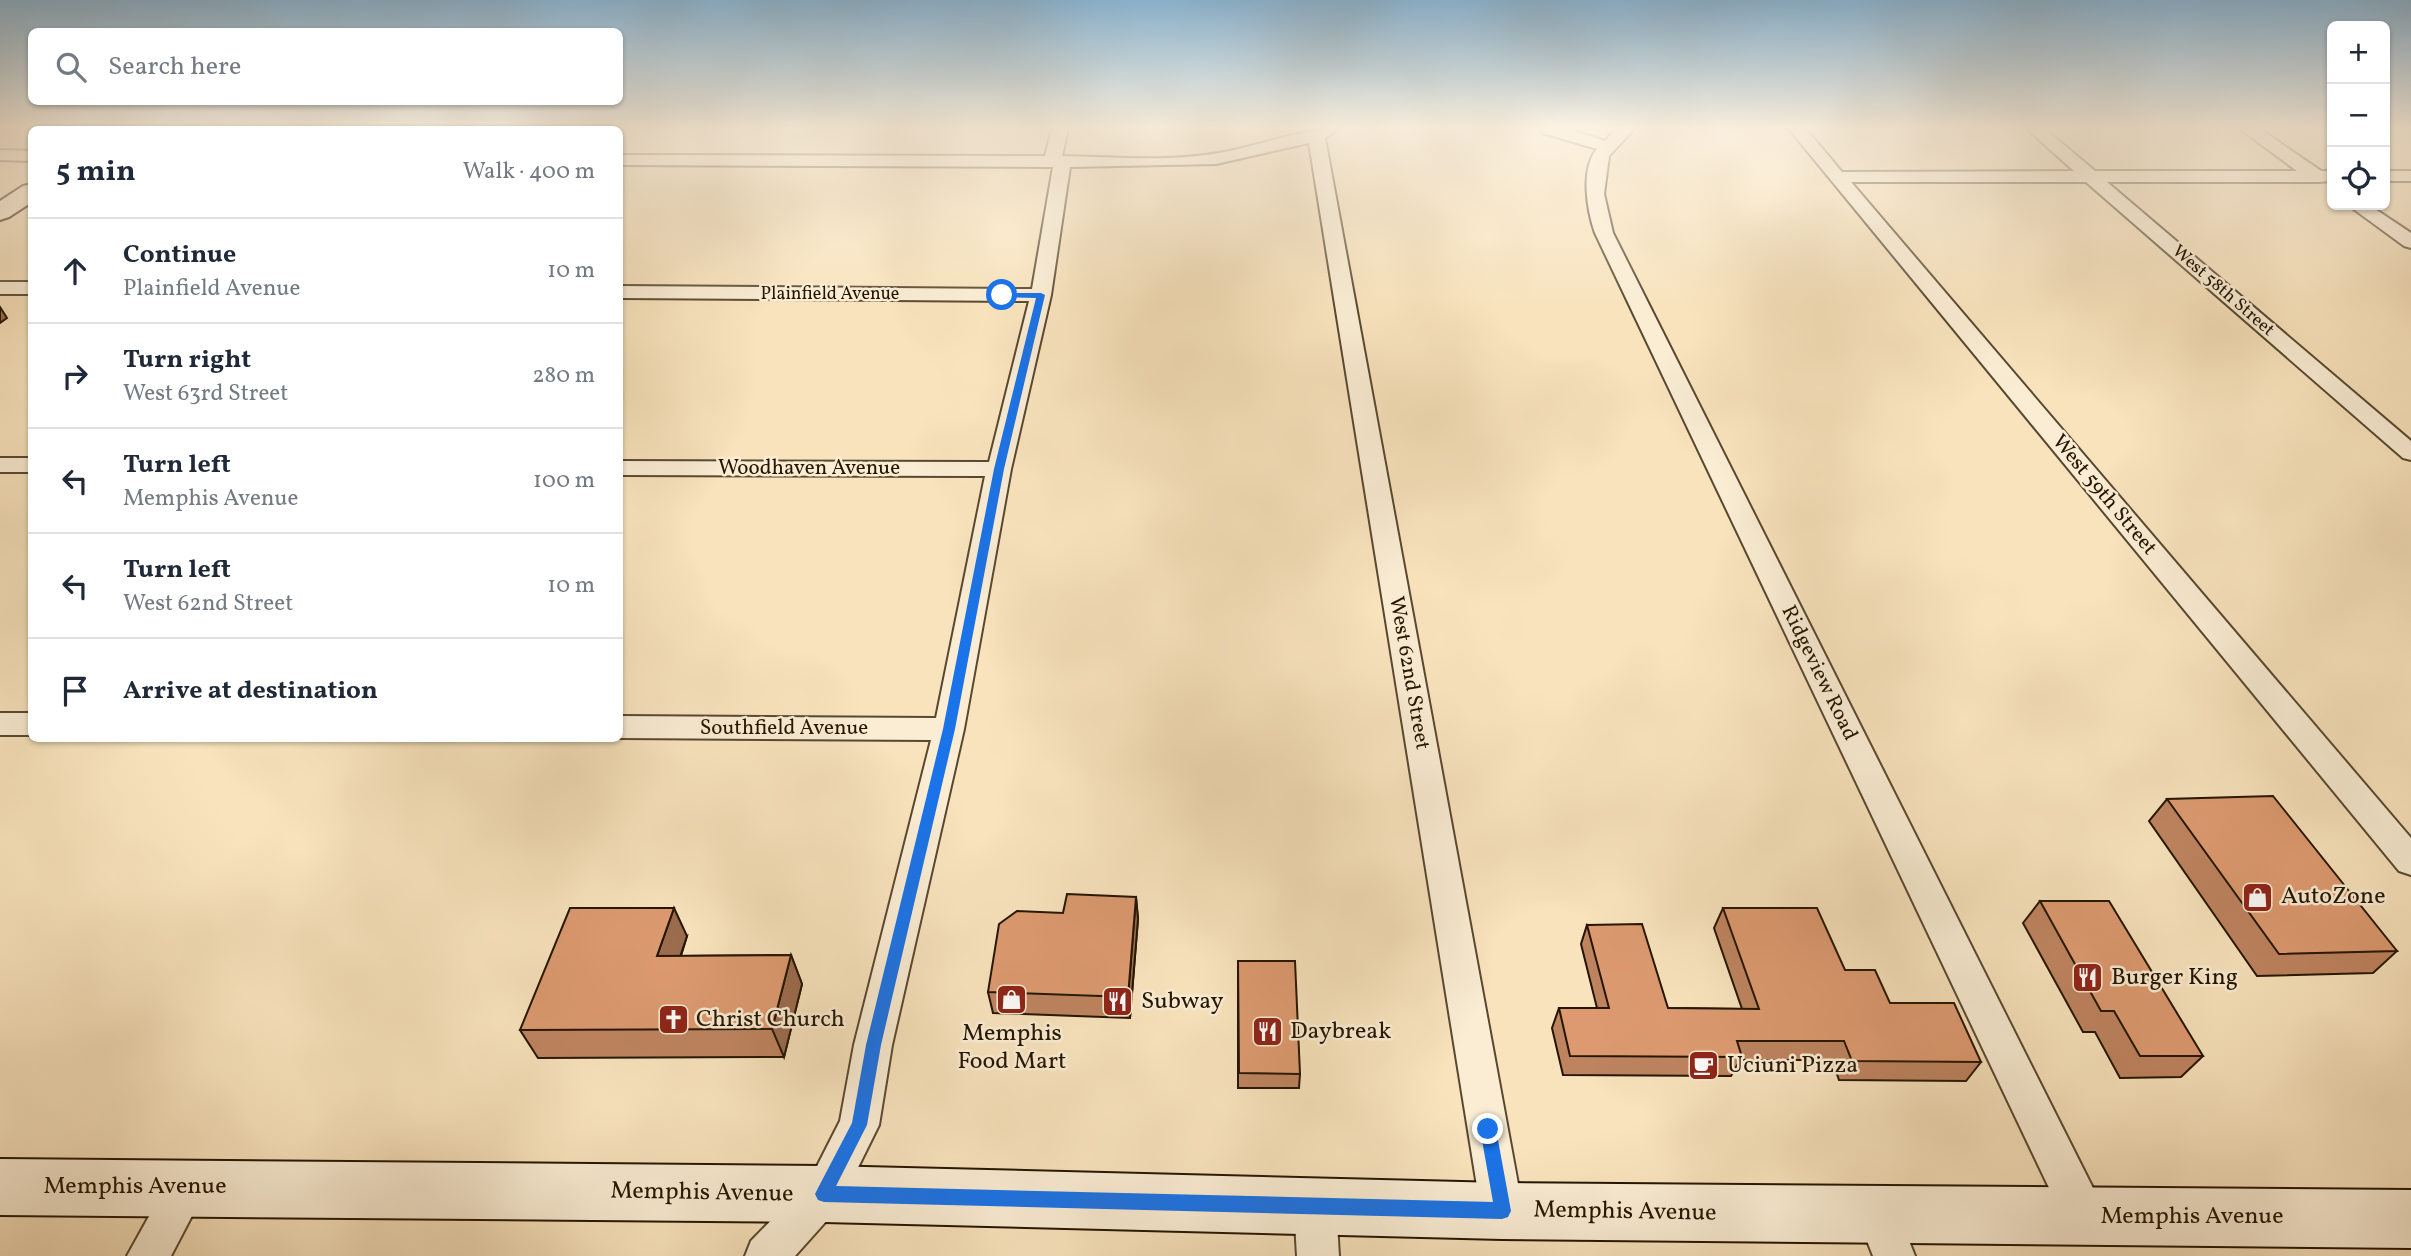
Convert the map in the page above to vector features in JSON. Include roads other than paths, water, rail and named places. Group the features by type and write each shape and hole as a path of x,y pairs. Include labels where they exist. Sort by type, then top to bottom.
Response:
{"main road":[{"path":"0,212 28,194"},
{"name":"Memphis Avenue","path":"0,1186 824,1194 1317,1231 1502,1211 1886,1236 2085,1217 2411,1219"}],"street":[{"path":"766,1256 824,1194 859,1125 873,1045 949,729 999,469 1041,295 1058,188"},
{"name":"West 62nd Street","path":"1332,188 1502,1211"},
{"name":"Ridgeview Road","path":"1596,188 1597,212 1604,233 2085,1217"},
{"name":"West 59th Street","path":"1847,188 2411,862"},
{"name":"West 58th Street","path":"2102,188 2411,453"},
{"path":"2364,210 2411,242"},
{"path":"0,288 28,288"},
{"name":"Plainfield Avenue","path":"623,292 1041,295"},
{"path":"0,465 28,465"},
{"name":"Woodhaven Avenue","path":"623,468 999,469"},
{"path":"0,724 28,724"},
{"name":"Southfield Avenue","path":"623,727 949,729"},
{"path":"148,1256 187,1187"}],"place":[{"name":"AutoZone","path":"2258,897"},
{"name":"Burger King","path":"2088,978"},
{"name":"Memphis Food Mart","path":"1012,1000"},
{"name":"Subway","path":"1118,1002"},
{"name":"Christ Church","path":"673,1020"},
{"name":"Daybreak","path":"1267,1032"},
{"name":"Uciuni Pizza","path":"1704,1066"}]}
